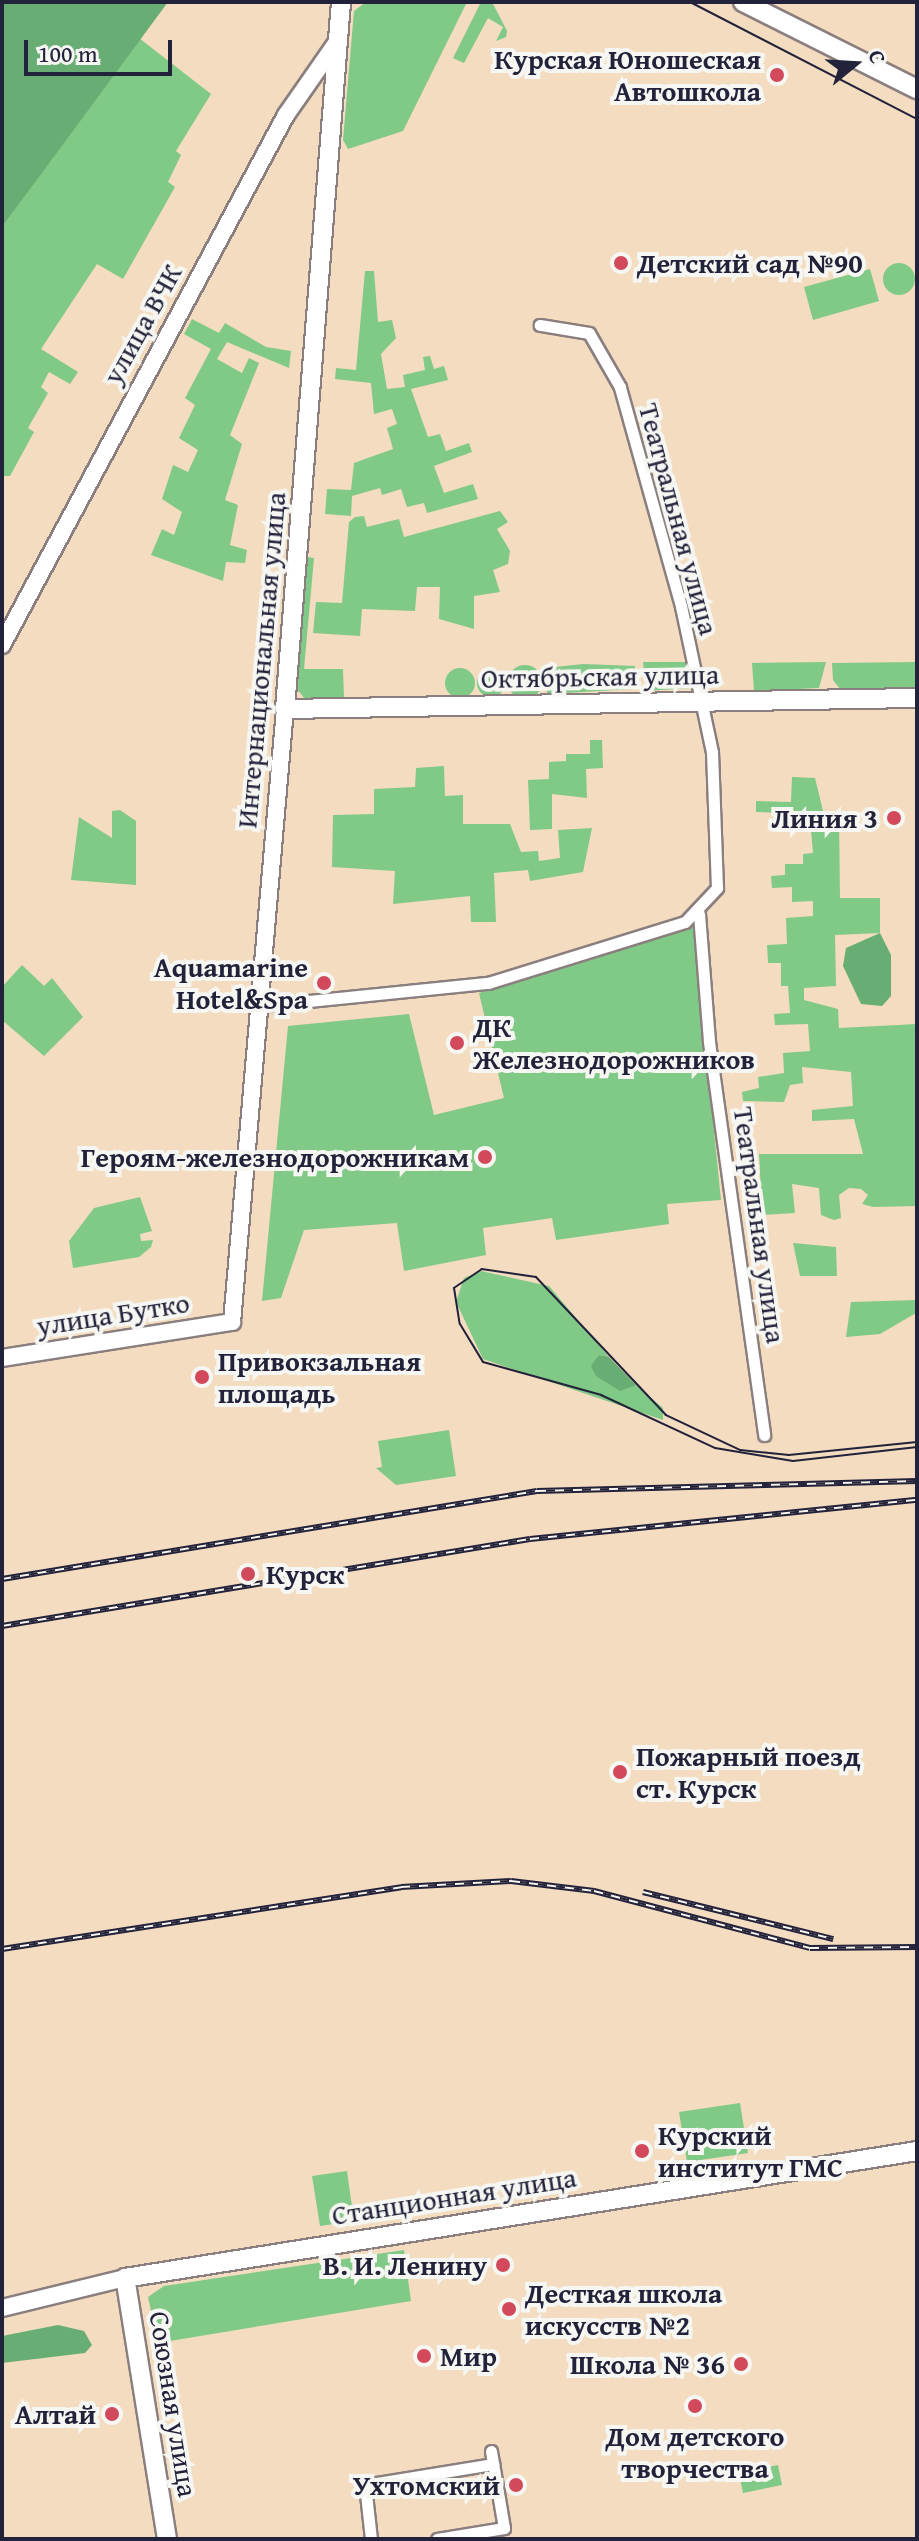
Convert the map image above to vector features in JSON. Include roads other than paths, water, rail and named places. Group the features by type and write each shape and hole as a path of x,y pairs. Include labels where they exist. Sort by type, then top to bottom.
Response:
{"main road":[{"name":"Интернациональная улица","path":"232,1322 341,2"},
{"path":"743,2 915,87"},
{"name":"улица ВЧК","path":"2,645 299,92 339,36"},
{"path":"299,92 319,81 335,98"},
{"name":"Октябрьская улица","path":"285,709 917,698"},
{"name":"улица Бутко","path":"2,1358 232,1322"},
{"name":"Станционная улица","path":"2,2308 125,2278 917,2151"},
{"name":"Союзная улица","path":"125,2278 167,2539"}],"street":[{"name":"Театральная улица","path":"540,325 585,331 612,363 681,606 712,752 720,873 699,914 709,1042 764,1435"},
{"path":"260,1006 488,983 699,914"},
{"path":"437,2539 504,2528 491,2451"},
{"path":"371,2539 366,2494 377,2483 493,2464"}],"tram line":[{"path":"690,2 917,119"},
{"path":"917,1442 789,1455 740,1450 666,1415 536,1277 482,1269 454,1288 460,1324 483,1362 601,1395 715,1448 793,1461 917,1447"}],"railway":[{"path":"2,1579 537,1491 917,1481"},
{"path":"2,1626 530,1539 917,1500"},
{"path":"2,1949 401,1887 511,1881 594,1891 810,1948 917,1947"},
{"path":"643,1892 833,1939"}],"place":[{"name":"Курская Юношеская Автошкола","path":"777,75"},
{"name":"Детский сад №90","path":"621,263"},
{"name":"Линия 3","path":"894,818"},
{"name":"Aquamarine Hotel&Spa","path":"324,983"},
{"name":"ДК Железнодорожников","path":"457,1043"},
{"name":"Героям-железнодорожникам","path":"485,1157"},
{"name":"Привокзальная площадь","path":"202,1377"},
{"name":"Курск","path":"248,1574"},
{"name":"Пожарный поезд ст. Курск","path":"620,1772"},
{"name":"Курский институт ГМС","path":"642,2151"},
{"name":"В. И. Ленину","path":"503,2265"},
{"name":"Десткая школа искусств №2","path":"509,2309"},
{"name":"Мир","path":"424,2356"},
{"name":"Школа № 36","path":"741,2364"},
{"name":"Дом детского творчества","path":"695,2406"},
{"name":"Алтай","path":"112,2414"},
{"name":"Ухтомский","path":"516,2485"}]}
